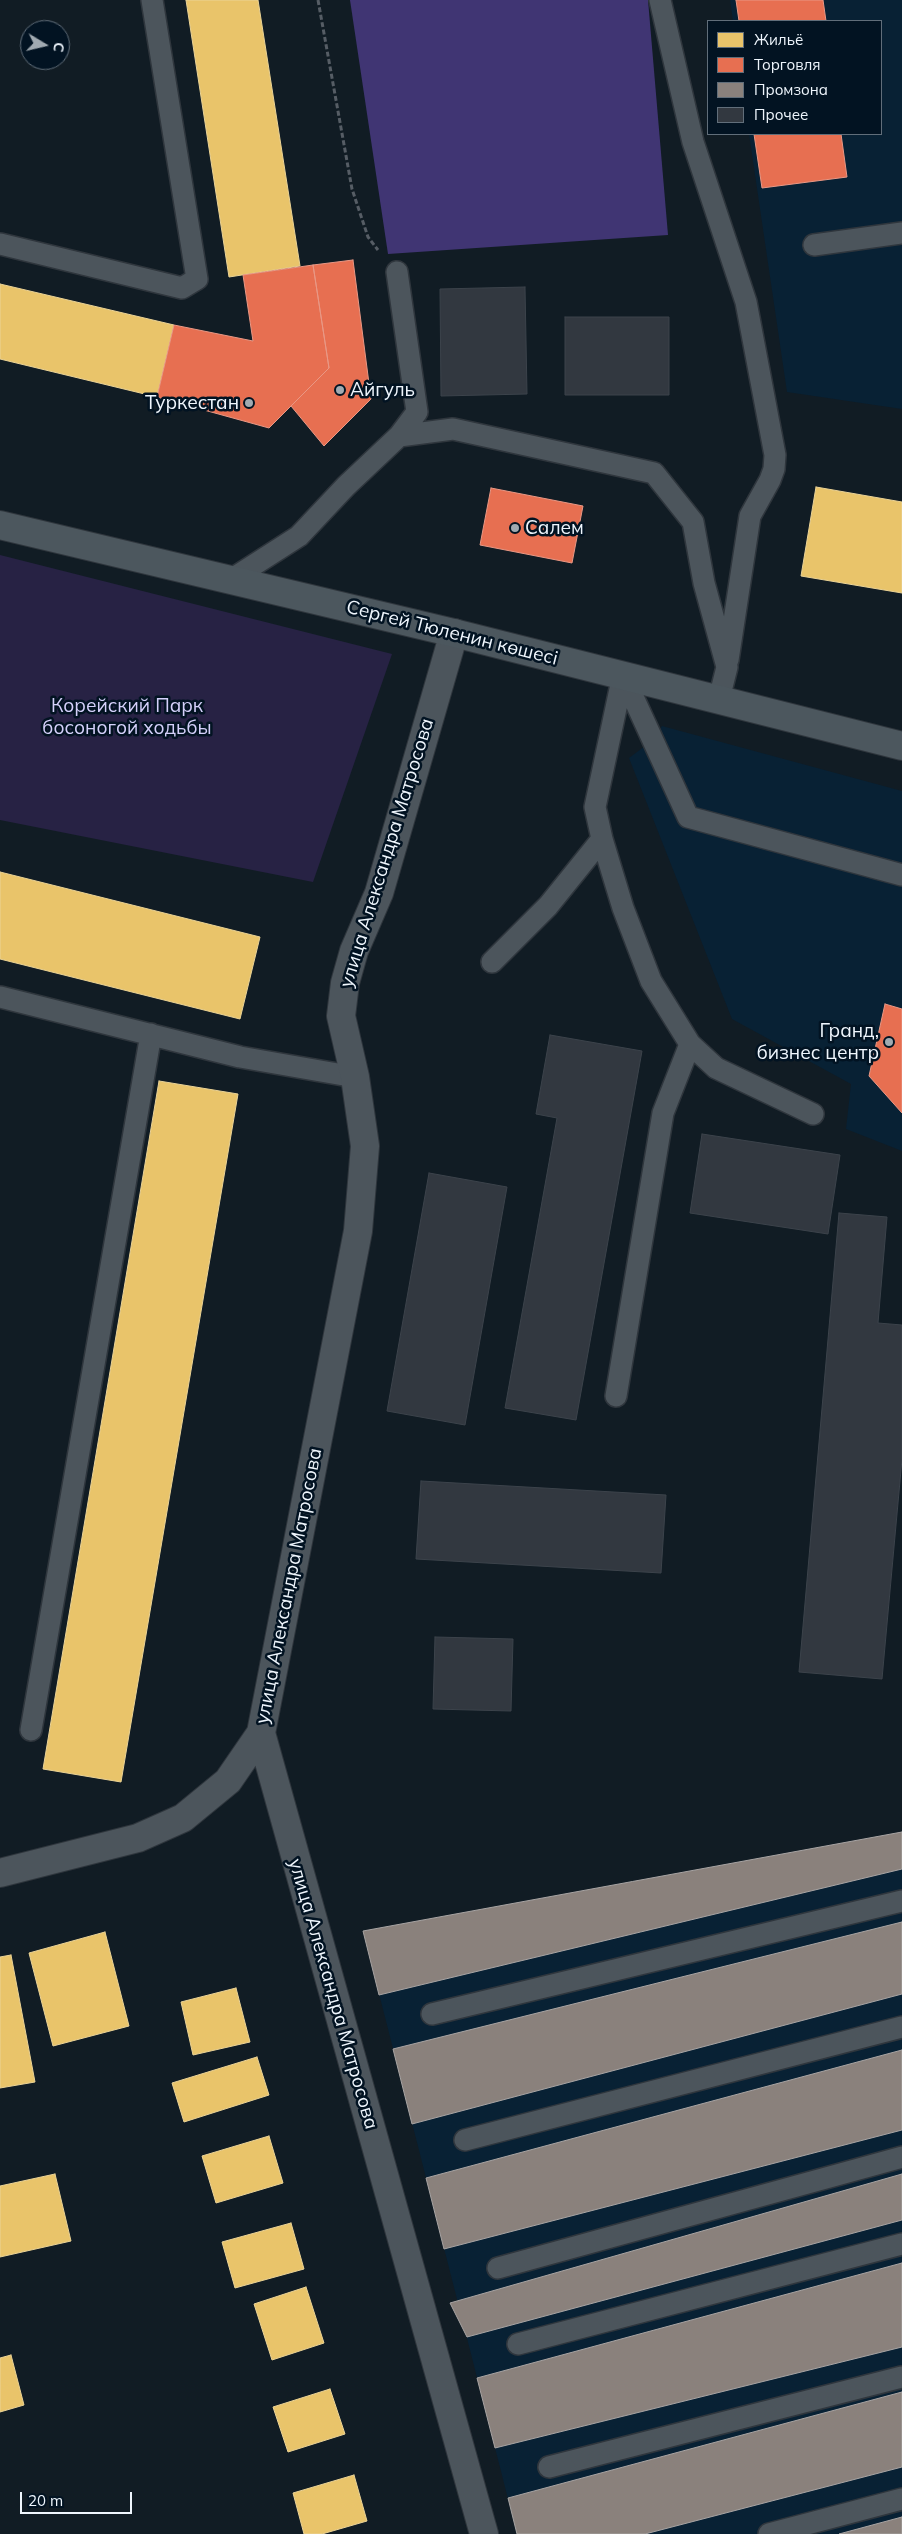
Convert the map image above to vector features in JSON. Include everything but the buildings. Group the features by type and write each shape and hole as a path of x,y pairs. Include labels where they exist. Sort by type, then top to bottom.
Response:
{"main road":[{"name":"Сергей Тюленин көшесі","path":"0,524 232,578 902,746"}],"street":[{"name":"улица Александра Матросова","path":"454,633 379,893 354,950 345,983 341,1016 355,1077 365,1146 358,1231 261,1733 484,2534"},
{"path":"0,1873 138,1838 183,1818 228,1781 261,1733"}],"lane":[{"path":"0,244 182,288 197,279 152,0"},
{"path":"660,0 693,142 746,302 775,455 774,469 770,480 750,516 727,666 720,699"},
{"path":"814,245 902,233"},
{"path":"232,578 299,536 346,486 399,436 416,412 397,272"},
{"path":"399,436 453,429 654,473 693,522 704,583 727,666"},
{"path":"623,675 596,807 602,840 623,908 651,981 690,1044 716,1068 812,1114"},
{"path":"623,675 688,817 902,875"},
{"path":"492,962 548,906 602,840"},
{"path":"0,997 240,1057 355,1077"},
{"path":"31,1730 151,1034"},
{"path":"616,1396 663,1114 690,1044"},
{"path":"432,2014 902,1901"},
{"path":"464,2140 902,2027"},
{"path":"498,2268 902,2156"},
{"path":"518,2344 902,2244"},
{"path":"549,2467 902,2377"},
{"path":"768,2534 902,2499"}],"path":[{"path":"318,0 352,189 368,237 397,272"}],"shaded area":[{"path":"350,0 648,0 668,235 388,254"},
{"path":"730,0 902,0 902,409 787,392 749,135 882,135 882,20 733,20"},
{"path":"662,726 902,791 902,1151 846,1129 851,1084 732,1019 629,758 653,740"},
{"path":"902,1832 902,2534 517,2534 363,1931"}],"green space":[{"name":"Корейский Парк босоногой ходьбы","path":"0,555 392,654 313,882 0,820"}],"place":[{"name":"Айгуль","path":"340,390"},
{"name":"Туркестан","path":"249,403"},
{"name":"Салем","path":"515,528"},
{"name":"Гранд, бизнес центр","path":"889,1042"}]}
